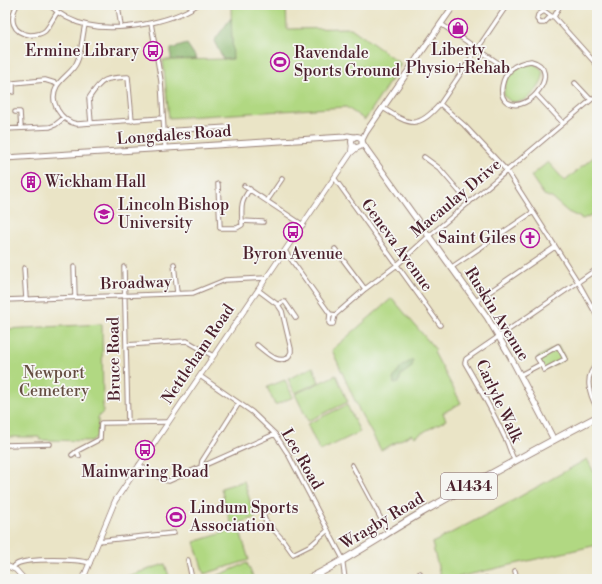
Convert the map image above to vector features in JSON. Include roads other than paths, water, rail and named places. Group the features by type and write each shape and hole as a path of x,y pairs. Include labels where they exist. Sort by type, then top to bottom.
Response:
{"main road":[{"path":"358,147 361,145 366,132 441,24 451,6"},
{"path":"351,144 351,139 366,132"},
{"path":"355,136 360,137 362,141"},
{"name":"Longdales Road","path":"5,158 355,136"},
{"path":"344,137 354,147 367,150"},
{"name":"Ruskin Avenue","path":"362,141 476,300 520,375 554,440"},
{"name":"Wragby Road","path":"308,579 388,532 597,417"}],"street":[{"path":"16,5 13,13 13,22 17,30 23,34 35,35 44,31 57,13"},
{"path":"49,5 57,13 71,20 85,25 105,28 151,23 177,16 197,5"},
{"path":"118,5 121,27"},
{"path":"383,108 400,119 415,122 425,120 429,117 440,104 507,5"},
{"path":"560,5 552,16 597,65"},
{"path":"594,5 597,8"},
{"path":"151,23 161,81 165,148"},
{"path":"441,24 510,71"},
{"path":"85,25 76,64 58,84 54,92 55,102 59,112 64,118 76,124 163,118"},
{"path":"531,61 540,64 544,70 543,84 536,94 528,101 520,104 511,104 506,102 502,93 503,84 510,71 518,64 524,62 531,61"},
{"path":"91,124 89,98 104,80 109,78 128,77 132,120"},
{"path":"13,92 13,82 45,80 58,84"},
{"path":"576,83 591,100"},
{"path":"574,91 579,87"},
{"path":"536,94 563,123"},
{"name":"Macaulay Drive","path":"285,251 332,315 397,265 429,236 597,95"},
{"path":"440,104 464,125 507,171 578,282 597,316"},
{"path":"15,112 20,112 21,128"},
{"path":"5,129 50,127 64,118"},
{"path":"164,131 229,127"},
{"name":"Nettleham Road","path":"351,144 351,153"},
{"name":"Nettleham Road","path":"83,579 112,507 351,153 358,147"},
{"path":"424,157 439,168 469,203"},
{"path":"267,201 282,179"},
{"name":"Geneva Avenue","path":"334,179 440,325"},
{"path":"218,184 220,228 237,228 242,225 242,204 250,189"},
{"path":"244,186 303,225"},
{"path":"452,267 533,212"},
{"path":"242,221 263,222"},
{"path":"476,300 556,247"},
{"path":"335,249 365,289"},
{"path":"174,264 178,293"},
{"path":"74,267 75,297"},
{"name":"Bruce Road","path":"124,267 128,423"},
{"path":"24,268 26,299"},
{"path":"498,336 597,269"},
{"name":"Broadway","path":"5,300 193,293 225,280 266,278"},
{"path":"258,290 278,305 282,311 291,349 290,355 288,358 281,360 277,359 260,346"},
{"path":"278,305 285,302 296,318"},
{"name":"Carlyle Walk","path":"498,336 472,354 466,359 465,363 480,388 515,461"},
{"path":"126,345 187,341 213,356"},
{"path":"558,346 564,359 544,370 541,364 537,358 558,346"},
{"path":"520,375 541,364"},
{"path":"597,364 590,373 588,384 589,392 597,408"},
{"name":"Lee Road","path":"200,376 258,417 275,434 288,454 343,559"},
{"path":"201,467 202,461 239,403"},
{"path":"72,455 100,439 101,423 168,422"},
{"path":"139,466 167,481 275,434"},
{"path":"5,445 50,444"},
{"path":"77,451 79,456"},
{"path":"352,465 388,532"},
{"path":"267,511 263,513 265,520 293,554 311,545 328,530"},
{"path":"98,541 174,533"},
{"path":"343,559 345,579"},
{"path":"13,568 18,563 42,560 90,563"},
{"path":"188,560 192,579"},
{"path":"5,565 13,568 24,579"},
{"path":"515,571 517,579"},
{"path":"420,574 420,579"}],"place":[{"name":"Liberty Physio+Rehab","path":"458,28"},
{"name":"Ermine Library","path":"153,51"},
{"name":"Ravendale Sports Ground","path":"280,62"},
{"name":"Wickham Hall","path":"31,182"},
{"name":"Lincoln Bishop University","path":"104,214"},
{"name":"Byron Avenue","path":"293,232"},
{"name":"Saint Giles","path":"530,238"},
{"name":"Mainwaring Road","path":"145,450"},
{"name":"Lindum Sports Association","path":"176,517"}],"park label":[{"name":"Newport Cemetery","path":"54,382"}]}
